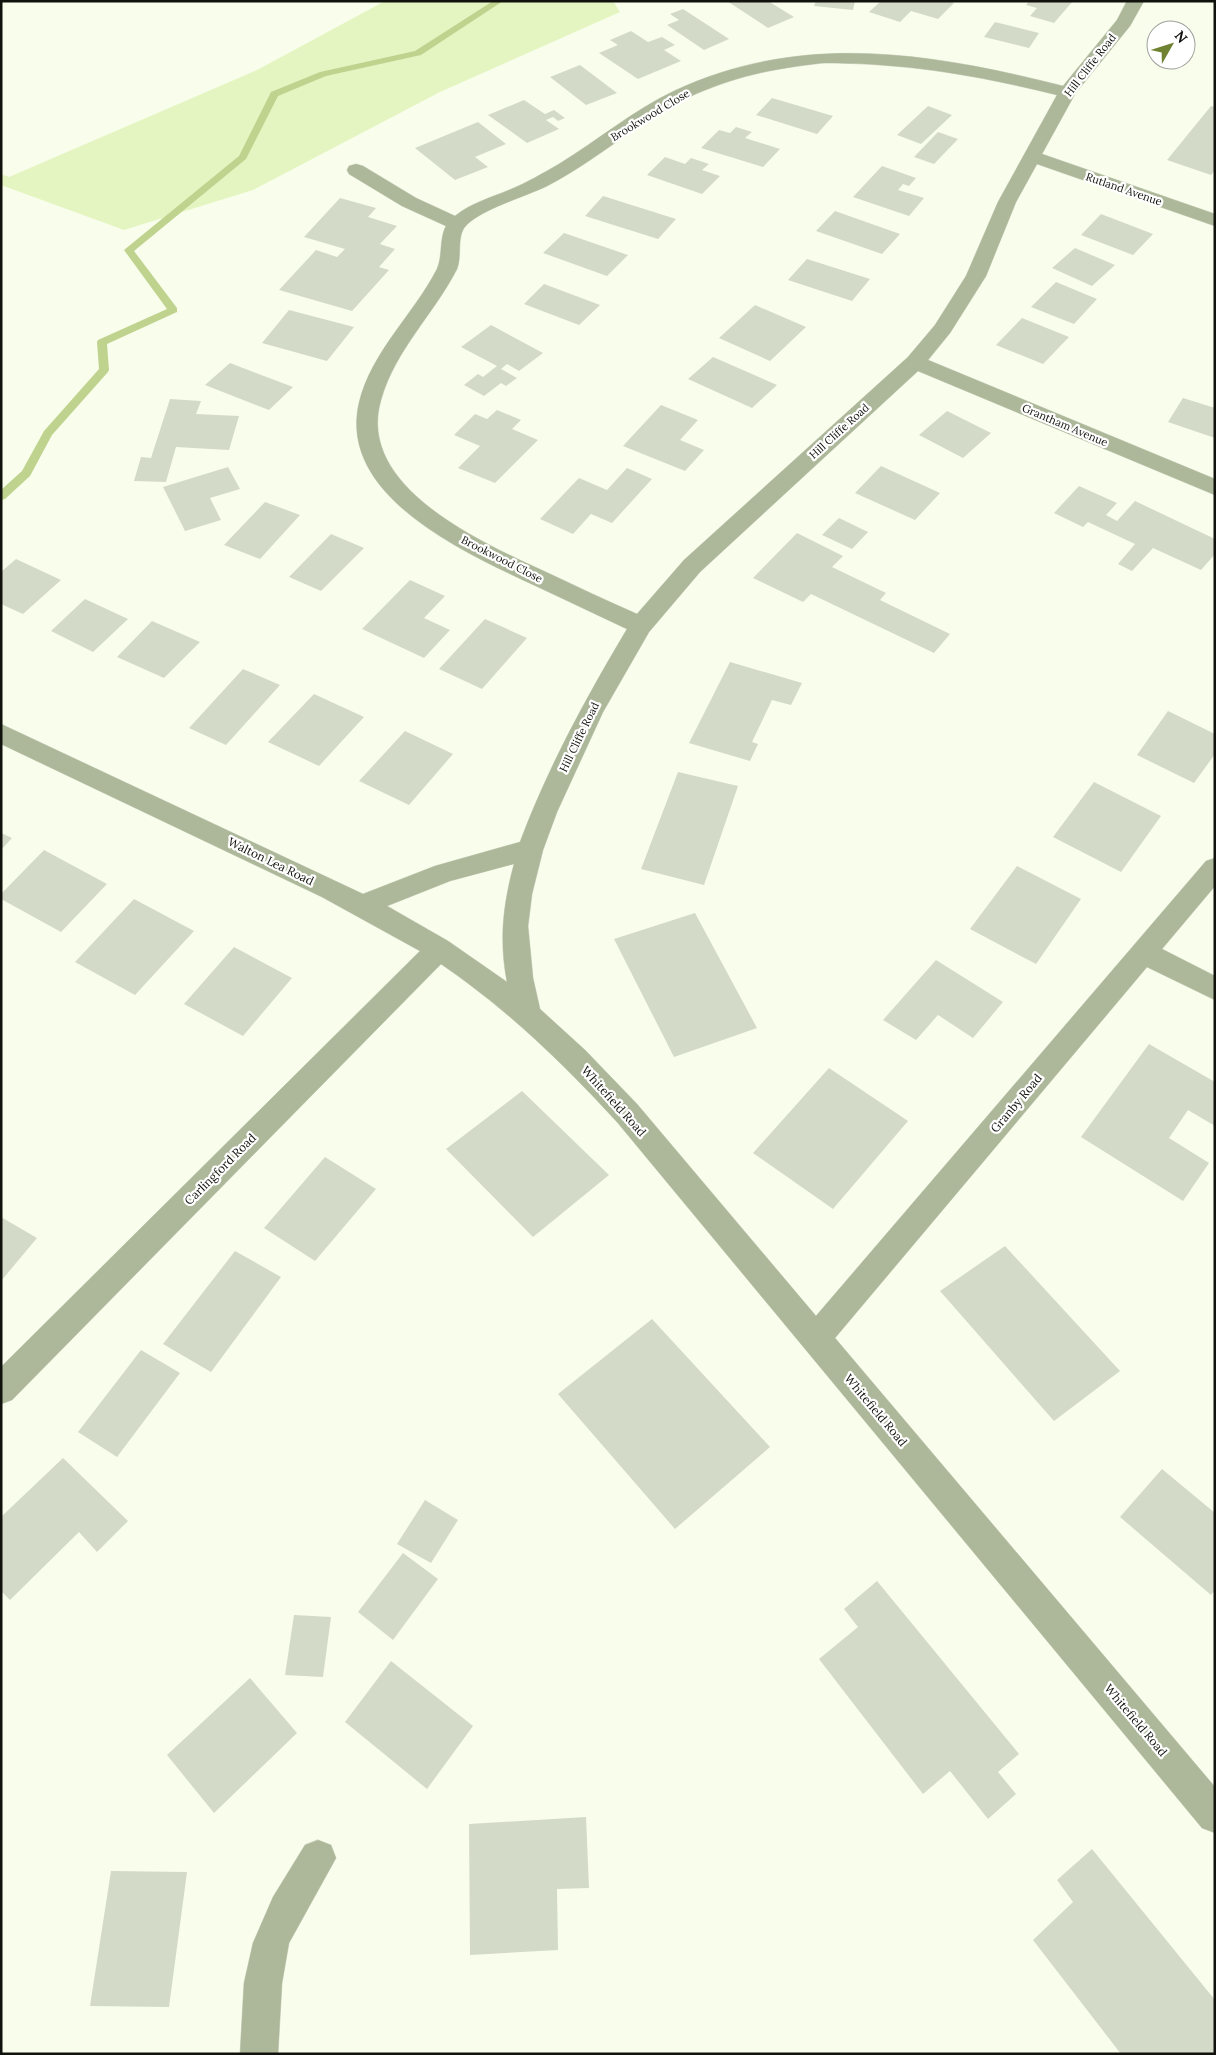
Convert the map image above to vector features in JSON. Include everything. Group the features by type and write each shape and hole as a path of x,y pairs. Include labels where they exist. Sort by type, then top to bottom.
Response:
{"street":[{"name":"Hill Cliffe Road","path":"527,1013 520,978 516,926 520,894 530,850 544,812 591,711 641,626 692,566 915,362 943,329 976,276 1007,202 1067,92 1124,22 1136,1"},
{"name":"Brookwood Close","path":"641,626 483,552 449,532 404,495 374,457 368,440 366,421 370,401 389,358 449,264 452,234 457,224 480,208 519,192 562,170 680,95 727,75 752,68 811,58 916,61 992,73 1067,92"},
{"name":"Rutland Avenue","path":"1033,157 1215,220"},
{"path":"356,170 409,202 457,224"},
{"name":"Grantham Avenue","path":"915,362 1215,488"},
{"name":"Walton Lea Road","path":"1,734 363,906 439,949 527,1013"},
{"path":"363,906 387,894 419,882 503,856 530,850"},
{"name":"Granby Road","path":"816,1338 1215,868"},
{"name":"Carlingford Road","path":"1,1389 439,949"},
{"path":"1143,952 1215,989"},
{"name":"Whitefield Road","path":"527,1013 577,1060 627,1113 1215,1815"},
{"path":"259,2054 265,1970 272,1942 282,1918 318,1858"}],"green space":[{"path":"385,1 613,1 620,12 440,92 253,190 124,230 1,185 1,174 9,177 257,70"}],"building":[{"path":"727,1 768,1 794,17 768,28"},
{"path":"816,1 855,1 853,10 814,6"},
{"path":"881,1 948,1 954,3 938,19 911,11 900,22 869,12"},
{"path":"1029,1 1073,1 1054,23 1030,16 1037,8 1026,5"},
{"path":"683,9 729,39 704,50 667,25 679,20 670,14"},
{"path":"995,22 1039,33 1029,48 984,37"},
{"path":"631,31 648,42 662,37 675,45 664,50 681,61 638,79 599,53 618,45 610,40"},
{"path":"580,65 617,93 586,105 550,77"},
{"path":"772,98 833,116 817,134 756,115"},
{"path":"524,100 545,114 554,110 565,118 558,121 553,117 546,120 559,129 527,143 488,115"},
{"path":"928,106 952,115 921,144 897,135"},
{"path":"1211,106 1215,107 1215,170 1211,175 1167,160"},
{"path":"478,122 506,144 475,157 488,167 455,180 415,148"},
{"path":"736,127 752,132 745,138 780,149 763,167 701,148 719,130 730,133"},
{"path":"938,132 958,139 934,164 914,157"},
{"path":"665,157 685,164 691,158 709,164 702,170 720,176 702,194 647,175"},
{"path":"882,166 916,178 909,186 903,184 898,190 924,198 909,216 853,197"},
{"path":"603,196 676,219 658,239 585,216"},
{"path":"340,198 376,208 368,217 397,226 380,244 395,249 379,267 389,270 352,311 279,290 316,250 337,257 345,249 304,237"},
{"path":"835,211 900,234 882,254 816,231"},
{"path":"1101,214 1153,234 1133,255 1081,235"},
{"path":"564,233 628,255 607,276 543,253"},
{"path":"1075,248 1115,265 1092,286 1052,268"},
{"path":"807,259 870,279 852,301 788,280"},
{"path":"1056,282 1097,299 1074,324 1031,307"},
{"path":"544,284 600,305 579,325 524,304"},
{"path":"755,305 806,327 770,361 719,338"},
{"path":"289,310 354,327 327,361 262,343"},
{"path":"1022,318 1069,337 1043,364 996,345"},
{"path":"491,325 543,353 519,371 507,364 501,369 517,378 506,386 501,383 484,396 464,385 478,374 483,377 497,366 461,347"},
{"path":"713,357 777,385 752,408 688,379"},
{"path":"230,363 293,387 269,410 205,385"},
{"path":"1183,398 1215,408 1215,438 1168,422"},
{"path":"170,399 201,401 196,414 239,416 229,450 176,447 166,482 134,481 141,457 151,458"},
{"path":"661,405 698,420 680,440 704,450 685,471 623,446"},
{"path":"497,410 521,420 512,429 538,440 495,483 458,468 480,446 454,435 475,414 487,419"},
{"path":"947,411 991,433 963,458 919,435"},
{"path":"881,466 940,493 915,520 855,493"},
{"path":"228,467 240,489 210,498 221,520 185,531 163,487"},
{"path":"627,468 652,479 612,523 591,514 573,534 540,519 579,478 607,490"},
{"path":"1079,486 1117,503 1106,515 1117,521 1135,501 1215,539 1215,554 1201,570 1153,548 1132,571 1118,564 1135,544 1088,522 1083,527 1054,513"},
{"path":"265,502 300,515 260,559 224,545"},
{"path":"839,518 868,532 852,549 822,535"},
{"path":"797,533 843,556 832,567 886,593 880,600 950,634 934,653 811,594 803,602 753,578"},
{"path":"331,534 364,548 321,591 289,577"},
{"path":"16,559 61,580 23,614 1,604 1,572"},
{"path":"410,580 445,596 424,618 450,630 424,658 362,629"},
{"path":"85,599 128,619 93,652 51,631"},
{"path":"485,619 527,638 482,689 439,669"},
{"path":"152,621 200,642 164,678 117,657"},
{"path":"730,662 802,683 791,705 772,700 752,742 758,744 750,761 689,743"},
{"path":"243,669 280,685 226,745 189,728"},
{"path":"314,694 364,717 319,766 268,742"},
{"path":"1168,711 1215,734 1215,754 1194,783 1137,755"},
{"path":"405,731 453,754 409,805 359,781"},
{"path":"678,772 738,786 704,885 641,869"},
{"path":"1094,782 1161,816 1121,872 1053,837"},
{"path":"1,833 12,838 1,850"},
{"path":"44,850 107,884 61,932 1,899 1,894"},
{"path":"1017,866 1081,899 1036,964 970,929"},
{"path":"134,899 194,931 135,995 75,962"},
{"path":"695,913 757,1028 674,1057 614,939"},
{"path":"234,947 292,978 243,1036 184,1004"},
{"path":"936,960 1003,1002 973,1038 938,1015 916,1040 883,1020"},
{"path":"1149,1044 1215,1082 1215,1126 1188,1110 1169,1138 1209,1163 1183,1201 1081,1137"},
{"path":"829,1068 908,1121 833,1209 753,1153"},
{"path":"522,1091 609,1175 533,1237 446,1149"},
{"path":"325,1157 376,1189 315,1261 264,1228"},
{"path":"1,1217 37,1238 1,1281"},
{"path":"1005,1246 1120,1371 1054,1421 940,1291"},
{"path":"235,1251 281,1277 211,1372 163,1344"},
{"path":"652,1319 770,1447 675,1529 558,1394"},
{"path":"141,1350 180,1373 117,1457 78,1432"},
{"path":"63,1458 128,1521 97,1552 79,1532 10,1600 1,1591 1,1517"},
{"path":"1162,1469 1215,1513 1215,1590 1211,1595 1120,1517"},
{"path":"425,1500 458,1520 431,1563 397,1544"},
{"path":"403,1553 438,1579 393,1640 358,1612"},
{"path":"877,1581 1019,1754 998,1772 1016,1794 988,1819 950,1771 923,1794 819,1659 858,1627 844,1609"},
{"path":"294,1615 331,1617 323,1677 285,1675"},
{"path":"391,1661 473,1726 427,1789 345,1722"},
{"path":"250,1678 297,1733 214,1813 167,1755"},
{"path":"586,1817 589,1888 557,1889 558,1950 470,1955 469,1824"},
{"path":"1092,1849 1215,2000 1215,2054 1121,2054 1033,1940 1073,1902 1057,1880"},
{"path":"111,1871 187,1872 169,2007 90,2006"}],"waterway":[{"path":"1,496 26,473 48,433 104,370 102,342 173,310 129,250 243,157 274,94 323,74 418,53 499,1"}]}
